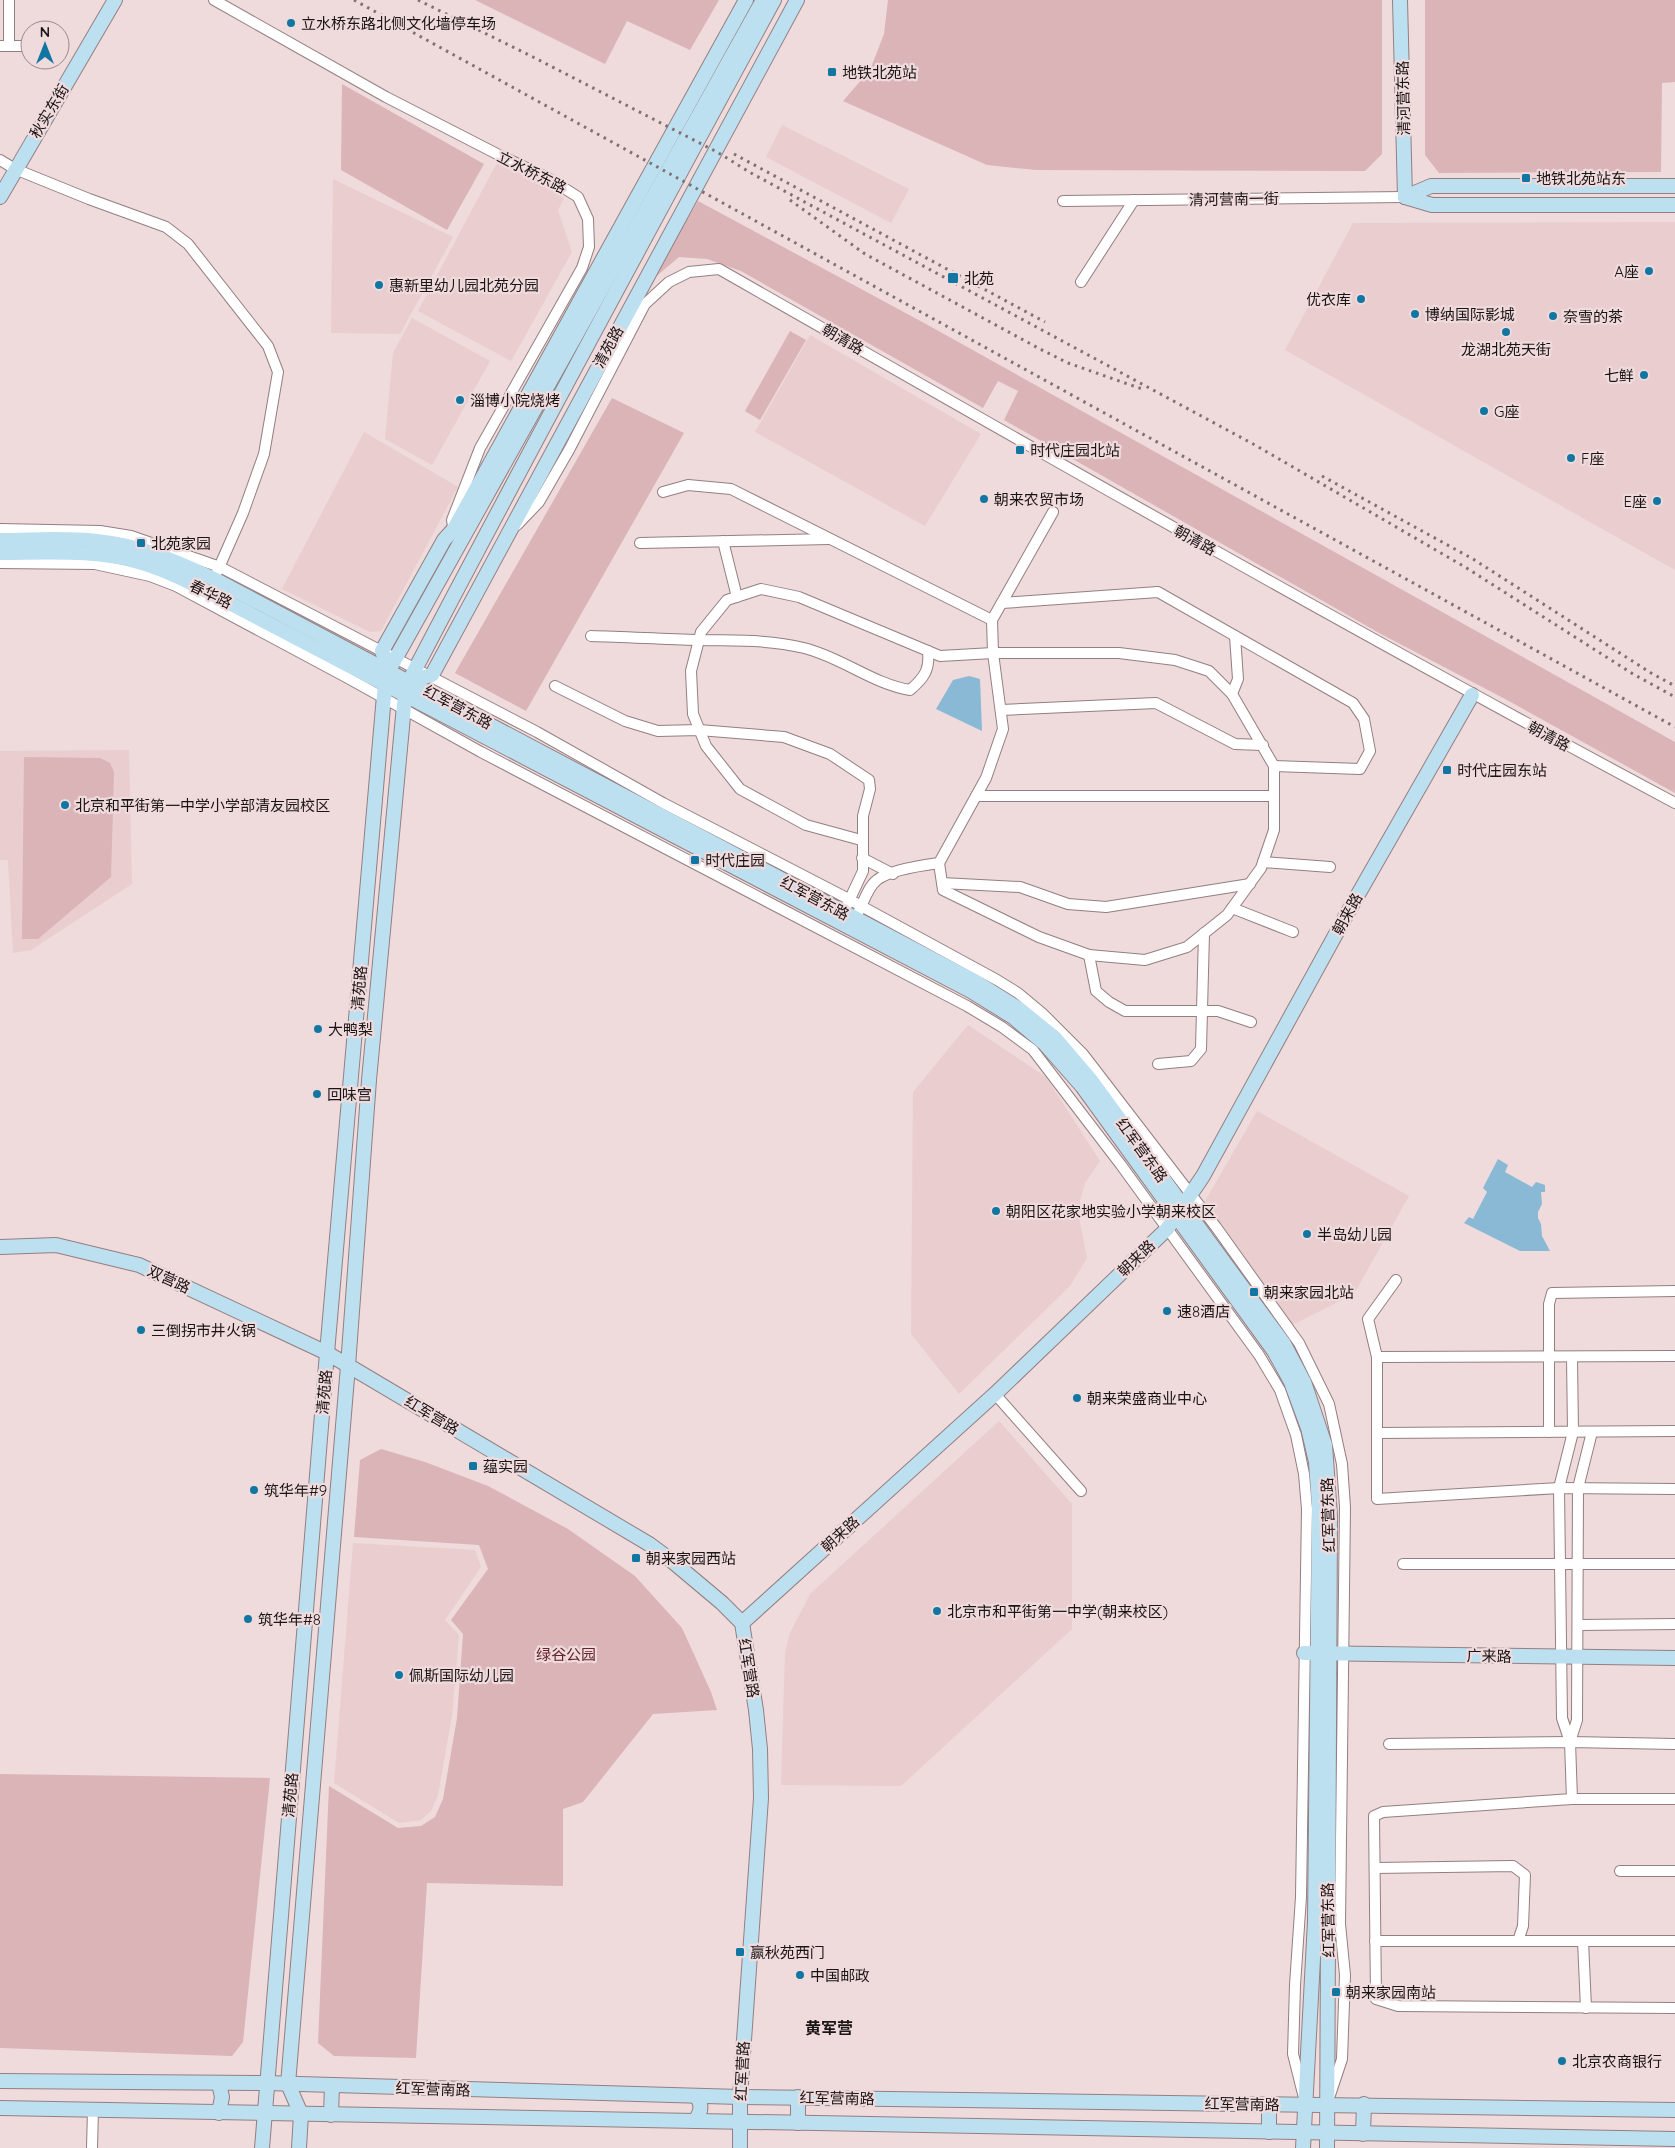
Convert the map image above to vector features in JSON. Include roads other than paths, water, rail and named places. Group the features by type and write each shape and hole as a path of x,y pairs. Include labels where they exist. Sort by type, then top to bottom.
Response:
{"street":[{"path":"9,0 4,46 20,46"},
{"name":"秋实东街","path":"0,197 115,0"},
{"name":"立水桥东路","path":"214,0 386,97 548,178 578,197 588,219 589,247 582,268 480,448 452,520 454,530"},
{"path":"382,651 444,540 454,530 746,0"},
{"name":"清苑路","path":"385,684 397,658 763,0"},
{"name":"清苑路","path":"301,2114 288,2084 348,1366 369,1080 404,701 412,675 457,587 666,196 774,0"},
{"name":"清苑路","path":"430,676 797,0"},
{"name":"清河营东路","path":"1400,0 1405,197"},
{"path":"0,160 15,169 131,216 166,227 188,244 268,346 278,372 264,454 243,513 217,573"},
{"name":"清河营南一街","path":"1405,197 1431,186 1675,186"},
{"name":"清河营南一街","path":"1063,200 1405,197 1432,204 1675,204"},
{"path":"1081,282 1134,200"},
{"name":"朝清路","path":"504,539 539,502 593,407 645,304 670,282 689,272 719,269 1472,695 1675,803"},
{"path":"662,492 688,485 731,489 992,620"},
{"path":"862,840 806,826 740,788 706,746 692,714 691,672 701,632 727,600 761,589 798,597 940,656 993,653 1119,653 1175,660 1209,672 1232,694 1274,766 1274,830 1261,868 1227,915 1186,947 1145,960 1089,955 1039,937 943,890 939,863 986,778 1003,729 993,653 992,620 1053,512"},
{"path":"0,529 100,531 131,536 217,573 397,658 412,675 430,676 537,732 663,803 850,915"},
{"path":"449,564 454,530"},
{"path":"457,587 504,539"},
{"path":"640,543 831,539"},
{"name":"春华路","path":"0,540 86,540 124,545 217,573 385,684 404,701"},
{"path":"723,542 737,597"},
{"name":"春华路","path":"0,553 87,554 142,563 220,598 385,684"},
{"path":"0,563 95,564 150,576 176,586 385,684"},
{"path":"1002,603 1158,592 1352,703 1364,718 1370,751 1360,768 1274,766"},
{"path":"591,636 760,640 806,649 849,666 893,687 910,690 923,679 929,662 928,651"},
{"path":"1232,694 1238,679 1235,636"},
{"name":"清苑路","path":"262,2148 327,1353 385,684 382,651"},
{"name":"红军营东路","path":"385,684 412,675 976,982 1019,1009 1055,1038 1090,1079 1284,1344 1304,1382 1314,1408 1324,1445 1329,1490 1316,1654 1315,1921 1303,2148"},
{"path":"555,686 625,722 658,731 699,730 784,737 830,754 869,780 870,788 863,816 863,871 850,915 839,939"},
{"name":"朝来路","path":"742,1623 995,1394 1167,1229 1203,1176 1348,912 1472,695"},
{"path":"404,701 481,752 967,1006 1002,1027 1033,1050 1259,1355 1280,1390 1296,1435 1304,1474 1316,1654"},
{"name":"红军营东路","path":"404,701 850,915"},
{"path":"1001,710 1156,703 1235,744 1263,745"},
{"path":"976,796 1274,796"},
{"path":"862,858 893,874"},
{"path":"1263,862 1330,867"},
{"path":"850,915 877,880 910,867 939,863"},
{"path":"942,883 1020,887 1068,904 1106,907 1250,884"},
{"path":"1232,908 1292,932"},
{"path":"1158,1064 1191,1061 1201,1049 1204,933"},
{"path":"1089,955 1096,991 1109,1002 1125,1011 1218,1011 1251,1022"},
{"path":"1183,1205 1288,1327 1316,1375 1329,1404 1342,1464 1346,1507 1340,1924 1344,1974 1342,2059 1328,2104"},
{"name":"双营路","path":"0,1247 56,1245 139,1265 327,1353"},
{"path":"1396,1280 1368,1319 1377,1357 1377,1498 1559,1488 1675,1489"},
{"path":"1549,1432 1549,1304 1552,1293 1675,1292"},
{"name":"红军营路","path":"327,1353 649,1544 715,1597 742,1623 748,1649 757,1720 760,1749 761,1798 740,2097 740,2148"},
{"path":"1572,1356 1573,1432 1559,1488 1562,1566 1562,1718 1570,1742 1572,1798"},
{"path":"1377,1357 1675,1356"},
{"path":"995,1394 1081,1491"},
{"path":"1377,1433 1675,1431"},
{"path":"1570,1742 1577,1720 1578,1488 1592,1432"},
{"path":"1403,1564 1562,1566 1675,1564"},
{"path":"1578,1625 1675,1624"},
{"name":"红军营东路","path":"1316,1654 1329,1970 1328,2148"},
{"name":"广来路","path":"1316,1654 1675,1658"},
{"path":"1389,1744 1570,1742 1675,1744"},
{"path":"1675,1799 1572,1798 1383,1812 1374,1816 1376,1999 1398,2006 1675,2008"},
{"path":"1375,1868 1513,1866 1525,1875 1523,1926 1518,1941"},
{"path":"1620,1871 1675,1871"},
{"path":"1375,1941 1675,1941"},
{"path":"1583,1941 1586,2008"},
{"name":"红军营南路","path":"0,2082 266,2082 740,2097 1306,2105 1364,2104 1675,2110"},
{"path":"219,2083 222,2097 219,2113"},
{"path":"331,2115 332,2085"},
{"path":"695,2121 701,2108 701,2102 696,2096"},
{"path":"798,2098 798,2123"},
{"path":"1269,2104 1269,2132"},
{"path":"1363,2134 1364,2104"},
{"name":"红军营南路","path":"0,2108 1675,2139"},
{"path":"92,2148 93,2110"},
{"path":"299,2148 301,2114"}],"water":[{"path":"969,676 980,679 982,731 936,709 953,680"},
{"path":"1498,1159 1508,1165 1505,1172 1532,1187 1536,1182 1545,1185 1545,1192 1541,1192 1542,1204 1538,1212 1538,1218 1541,1224 1542,1236 1550,1251 1520,1251 1464,1223 1469,1217 1473,1219 1487,1192 1483,1188"}],"railway":[{"path":"354,0 1675,727"},
{"path":"418,0 717,152 751,173 1255,445 1465,567 1633,674 1675,697"},
{"path":"734,154 1045,322"},
{"path":"790,200 865,254 1040,349 1068,363 1145,390"},
{"path":"1322,476 1473,559 1651,673 1675,686"}],"place":[{"name":"立水桥东路北侧文化墙停车场","path":"291,23"},
{"name":"地铁北苑站","path":"832,72"},
{"name":"地铁北苑站东","path":"1526,178"},
{"name":"A座","path":"1649,271"},
{"name":"北苑","path":"953,278"},
{"name":"惠新里幼儿园北苑分园","path":"379,285"},
{"name":"优衣库","path":"1361,299"},
{"name":"博纳国际影城","path":"1415,314"},
{"name":"奈雪的茶","path":"1553,316"},
{"name":"龙湖北苑天街","path":"1506,332"},
{"name":"七鲜","path":"1644,375"},
{"name":"淄博小院烧烤","path":"460,400"},
{"name":"G座","path":"1484,411"},
{"name":"时代庄园北站","path":"1020,450"},
{"name":"F座","path":"1571,458"},
{"name":"朝来农贸市场","path":"984,499"},
{"name":"E座","path":"1657,501"},
{"name":"北苑家园","path":"141,543"},
{"name":"时代庄园东站","path":"1447,770"},
{"name":"北京和平街第一中学小学部清友园校区","path":"65,805"},
{"name":"时代庄园","path":"695,860"},
{"name":"大鸭梨","path":"318,1029"},
{"name":"回味宫","path":"317,1094"},
{"name":"朝阳区花家地实验小学朝来校区","path":"996,1211"},
{"name":"半岛幼儿园","path":"1307,1234"},
{"name":"朝来家园北站","path":"1254,1292"},
{"name":"速8酒店","path":"1167,1311"},
{"name":"三倒拐市井火锅","path":"141,1330"},
{"name":"朝来荣盛商业中心","path":"1077,1398"},
{"name":"蕴实园","path":"473,1466"},
{"name":"筑华年#9","path":"254,1490"},
{"name":"朝来家园西站","path":"636,1558"},
{"name":"北京市和平街第一中学(朝来校区)","path":"937,1611"},
{"name":"筑华年#8","path":"248,1619"},
{"name":"佩斯国际幼儿园","path":"399,1675"},
{"name":"赢秋苑西门","path":"740,1952"},
{"name":"中国邮政","path":"800,1975"},
{"name":"朝来家园南站","path":"1336,1992"},
{"name":"北京农商银行","path":"1562,2061"}],"district":[{"name":"黄军营","path":"829,2028"}],"park label":[{"name":"绿谷公园","path":"566,1654"}]}
